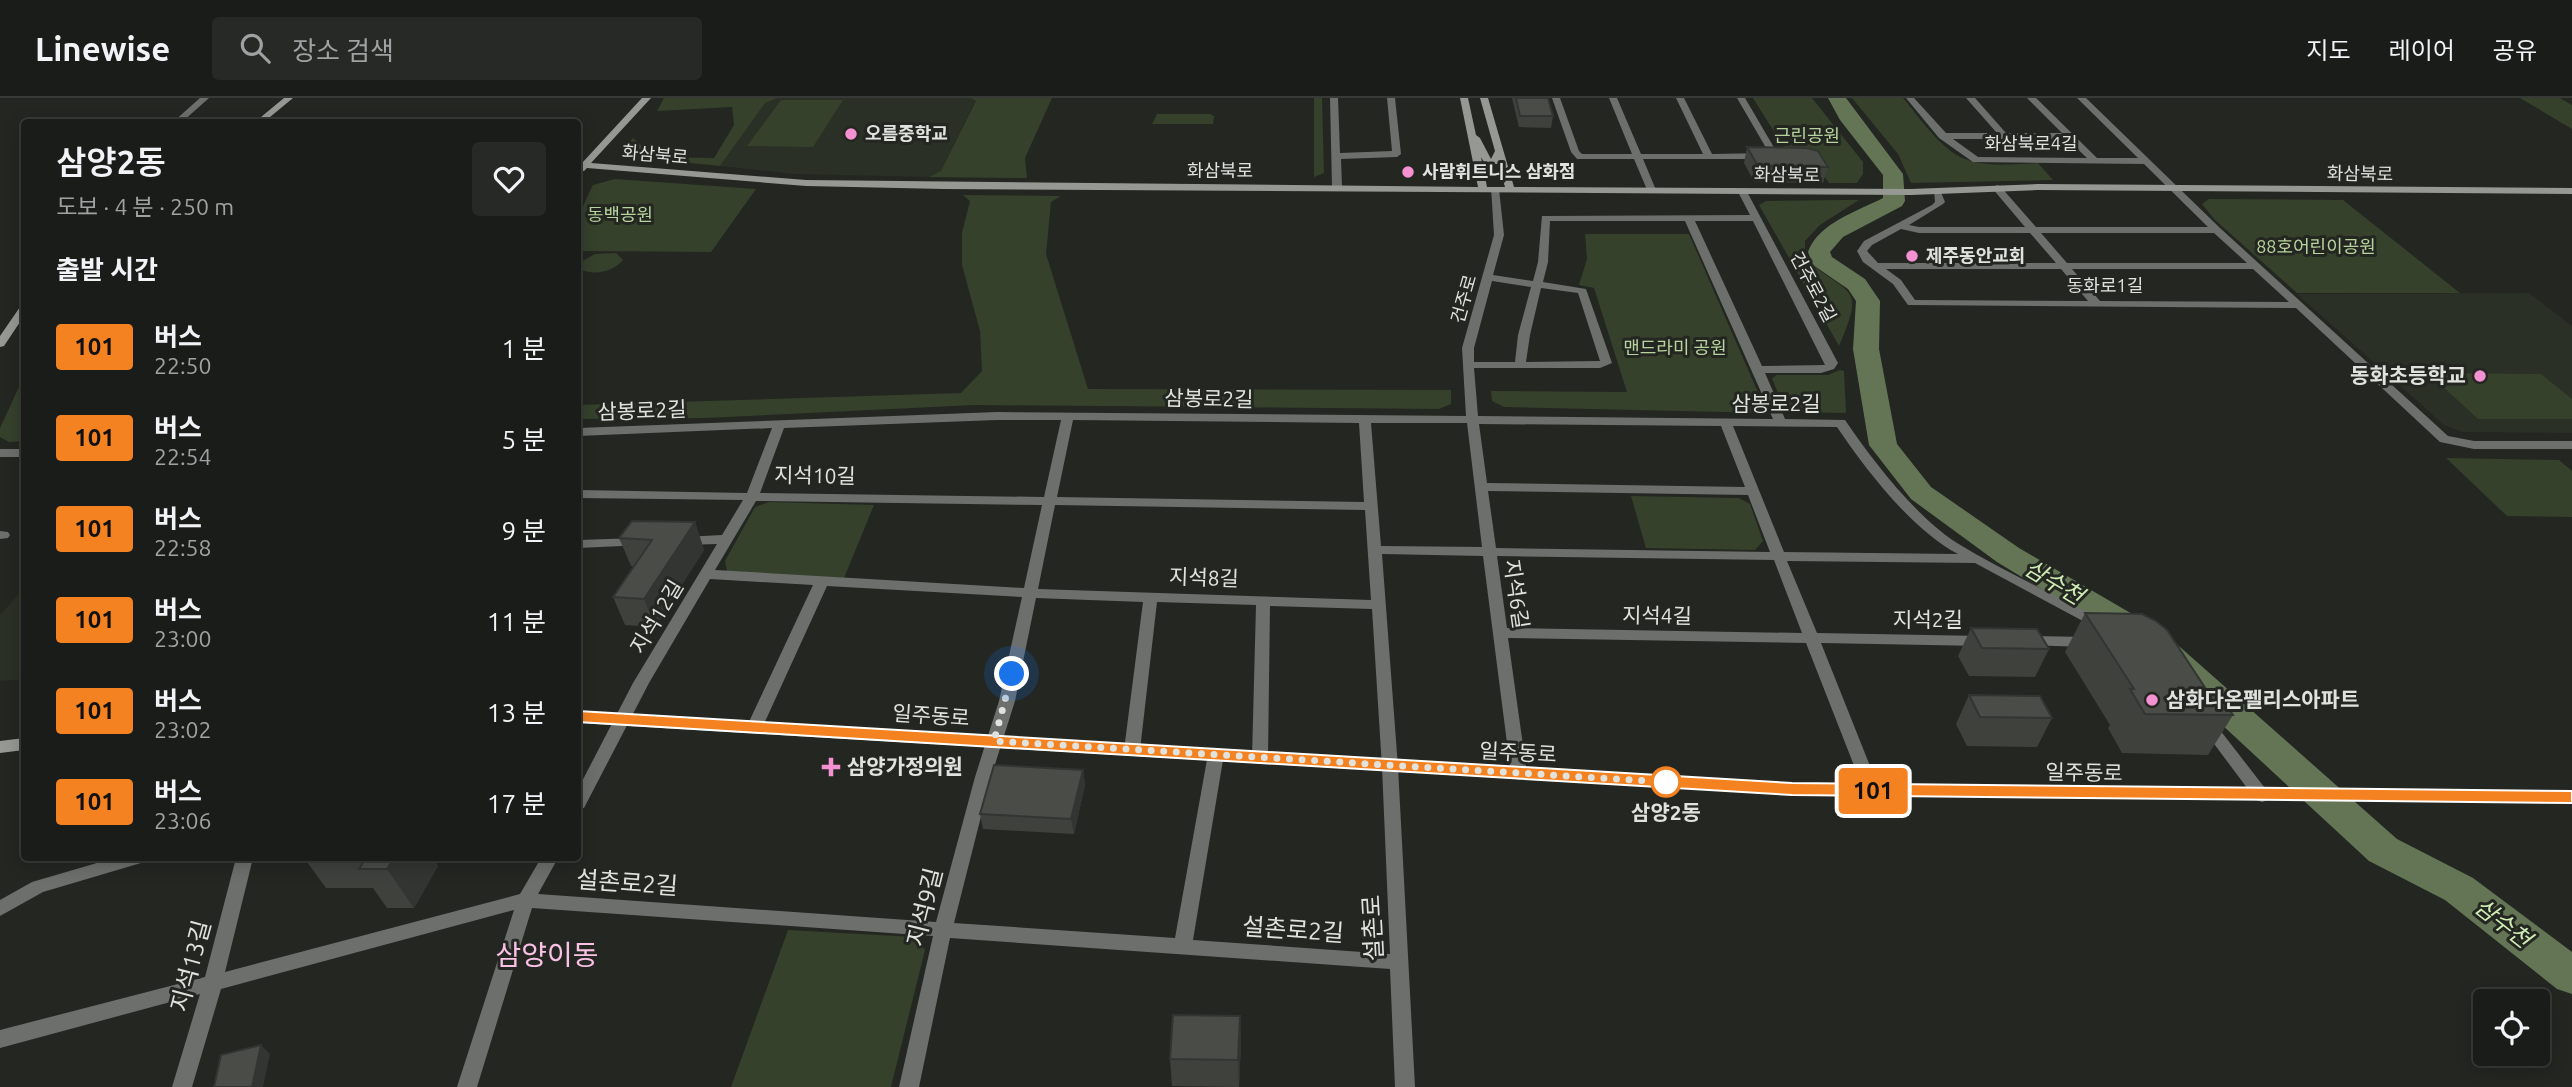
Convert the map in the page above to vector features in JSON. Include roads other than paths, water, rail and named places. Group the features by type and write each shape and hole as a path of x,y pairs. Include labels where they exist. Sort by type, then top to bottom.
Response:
{"street":[{"path":"180,119 205,98"},
{"path":"263,119 289,98"},
{"path":"581,165 647,98"},
{"path":"1334,98 1337,187"},
{"path":"1336,156 1397,154 1391,98"},
{"name":"건주로","path":"1464,98 1471,131 1500,225 1496,253 1473,327 1468,365 1471,420"},
{"path":"1483,98 1510,189"},
{"path":"1556,98 1576,155 1637,158 1775,156 1741,98"},
{"path":"1614,98 1651,190"},
{"path":"1680,98 1710,158"},
{"name":"화삼북로4길","path":"1910,98 1942,136 1976,160 2146,161"},
{"name":"화삼북로4길","path":"1970,98 2004,136"},
{"name":"화삼북로4길","path":"2031,98 2094,160"},
{"path":"2081,98 2217,230 2444,439 2474,444 2572,445"},
{"path":"1471,131 1485,150 1488,162 1495,162 1499,152"},
{"path":"1942,136 2069,136"},
{"name":"화삼북로","path":"581,165 828,184 1864,192 2172,187 2572,191"},
{"path":"1997,188 2097,304"},
{"path":"1520,366 1543,262 1545,218 1755,218 1742,190"},
{"path":"1874,265 1863,255 1863,247 1940,202 1937,192"},
{"path":"1689,218 1781,423"},
{"name":"건주로2길","path":"1755,218 1832,365 1815,370 1758,369"},
{"path":"1901,226 1919,230 2217,230"},
{"name":"동화로1길","path":"1874,265 2256,266"},
{"name":"동화로1길","path":"1874,265 1897,282 1912,303 2298,305"},
{"path":"1468,365 1600,365 1607,360 1585,293 1488,277"},
{"path":"1,339 21,313"},
{"path":"994,741 1006,701 1052,500 1068,416"},
{"name":"삼봉로2길","path":"581,432 934,418 1068,416 1841,423 1860,452 1919,519 1951,545 1980,559"},
{"path":"1365,419 1390,767"},
{"name":"지석6길","path":"1471,420 1520,774"},
{"path":"1726,423 1872,791"},
{"name":"지석12길","path":"581,798 622,718 752,496 779,425"},
{"path":"0,453 21,453"},
{"path":"1480,487 1753,491"},
{"name":"지석10길","path":"581,494 1052,500"},
{"path":"1052,500 1371,506"},
{"path":"581,544 728,539"},
{"path":"1374,550 1980,559 2117,634"},
{"path":"708,573 1029,593"},
{"path":"755,726 822,581"},
{"name":"지석8길","path":"1029,593 1378,605"},
{"path":"1132,750 1151,597"},
{"path":"1260,757 1263,601"},
{"name":"지석4길","path":"1500,634 1812,640"},
{"name":"지석2길","path":"1812,640 2100,642"},
{"path":"2200,714 2271,796"},
{"name":"일주동로","path":"581,717 1216,754 1390,767 1872,791 2572,797"},
{"name":"지석9길","path":"909,1087 943,930 994,741"},
{"path":"0,747 21,744"},
{"path":"1183,947 1216,754"},
{"name":"설촌로","path":"1390,767 1405,1087"},
{"path":"0,909 38,887 125,861"},
{"name":"지석13길","path":"182,1087 213,983 243,861"},
{"path":"467,1087 526,900 547,861"},
{"name":"설촌로2길","path":"0,1039 526,900 1399,962"}],"waterway":[{"name":"삼수천","path":"1837,98 1847,116 1893,174 1894,201 1835,232 1822,243 1819,252 1821,260 1857,284 1868,301 1870,311 1866,349 1883,445 1921,493 2008,555 2151,640 2383,850 2459,889 2572,976"}],"place":[{"name":"오름중학교","path":"851,134"},
{"name":"사람휘트니스 삼화점","path":"1408,172"},
{"name":"제주동안교회","path":"1912,256"},
{"name":"동화초등학교","path":"2480,376"},
{"name":"삼화다온펠리스아파트","path":"2152,700"},
{"name":"삼양가정의원","path":"831,767"},
{"name":"삼양2동","path":"1666,782"}],"district":[{"name":"삼양이동","path":"547,955"}],"park label":[{"name":"근린공원","path":"1807,136"},
{"name":"동백공원","path":"620,215"},
{"name":"88호어린이공원","path":"2316,247"},
{"name":"맨드라미 공원","path":"1675,348"}]}
